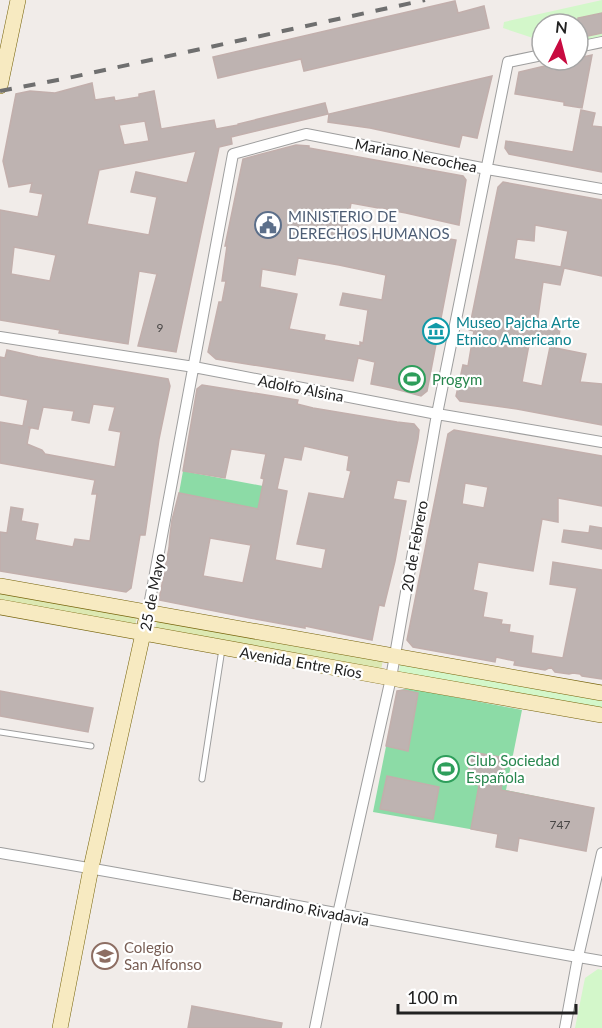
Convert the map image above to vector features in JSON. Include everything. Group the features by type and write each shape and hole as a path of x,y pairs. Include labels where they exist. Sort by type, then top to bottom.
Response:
{"main road":[{"path":"0,83 18,0"},
{"name":"Avenida Entre Ríos","path":"0,586 602,693"},
{"name":"Avenida Entre Ríos","path":"0,607 602,715"},
{"name":"25 de Mayo","path":"60,1028 91,868 148,611"}],"street":[{"name":"20 de Febrero","path":"315,1028 391,678 437,414 508,62 530,57"},
{"name":"Mariano Necochea","path":"232,154 306,134 602,189"},
{"name":"25 de Mayo","path":"148,611 232,154"},
{"name":"Adolfo Alsina","path":"0,337 194,367 437,414 602,442"},
{"name":"Bernardino Rivadavia","path":"0,853 602,961"},
{"path":"565,1028 578,957 602,853"}],"lane":[{"path":"202,779 223,648"},
{"path":"0,732 91,746"}],"green space":[{"path":"602,0 602,37 590,40 590,12 549,12"},
{"path":"530,16 530,37 503,28 504,22"},
{"path":"183,471 263,486 258,509 179,493"},
{"path":"0,592 137,616 135,626 0,602"},
{"path":"157,620 383,660 381,670 155,630"},
{"path":"400,664 602,700 602,709 399,673"},
{"name":"Club Sociedad Española","path":"408,688 522,710 506,790 594,808 586,851 519,838 517,851 496,847 498,834 373,812 397,691"},
{"path":"598,969 602,970 602,1028 575,1028 585,978"}],"building":[{"path":"455,1 458,13 484,6 489,28 304,71 301,59 218,78 213,57"},
{"path":"602,13 602,33 590,36 590,16"},
{"path":"530,69 530,72 589,72 582,108 564,105 564,102 515,94 519,72"},
{"path":"492,76 477,138 462,135 459,147 370,128 328,122 329,114"},
{"path":"92,83 95,100 114,97 115,101 139,97 139,94 154,91 161,129 214,120 216,129 325,103 328,114 231,137 232,144 219,147 176,352 138,346 157,274 139,271 128,344 59,333 60,330 0,320 0,210 38,217 43,194 30,192 32,183 9,187 3,161 16,94 30,91 55,93","holes":["145,121 149,141 124,145 119,125","196,151 187,183 136,172 131,192 157,197 149,235 87,224 99,170","14,247 56,255 50,281 11,274"]},
{"path":"581,110 595,113 592,126 602,127 602,172 509,154 505,148 506,141 573,152"},
{"path":"296,145 309,146 309,148 463,176 466,180 459,225 351,203 346,230 402,240 404,231 456,240 427,391 421,396 371,384 375,362 358,358 353,381 216,359 208,352 226,281 222,281 227,246 225,246 243,159","holes":["298,258 386,275 382,300 343,293 340,305 368,310 363,343 360,342 360,346 324,340 325,335 289,329 297,294 260,287 262,269 295,275"]},
{"path":"503,182 602,200 602,276 564,268 560,285 543,282 537,324 560,328 558,344 530,339 522,382 542,386 550,347 586,354 580,382 602,384 602,425 460,401 456,396 463,365 468,366 474,331 469,330 498,187","holes":["535,225 568,231 561,267 514,259 517,239 534,241"]},
{"path":"7,350 168,379 170,386 159,439 145,535 140,535 131,588 126,592 0,571 0,532 7,533 11,507 23,509 21,521 38,524 35,540 73,547 75,539 90,541 97,494 92,494 95,480 0,463 0,422 23,426 28,400 0,395 0,357 5,358","holes":["93,404 115,407 109,430 121,432 115,467 45,454 42,450 27,444 30,428 28,427 38,429 43,407 74,411 72,420 89,423"]},
{"path":"202,385 298,400 297,404 313,408 414,424 419,430 409,482 397,480 393,499 406,501 384,606 379,605 372,640 159,600 172,520 179,493 258,509 264,479 261,478 266,454 231,449 225,478 183,471 197,389","holes":["304,446 349,456 347,470 351,471 344,499 309,493 297,544 326,549 322,569 275,560 287,491 277,489 284,457 301,460","210,538 251,545 243,583 203,576"]},
{"path":"454,430 602,456 602,506 558,498 558,522 542,519 533,571 478,562 473,590 487,593 483,617 502,620 501,624 510,625 509,632 533,636 531,653 563,658 577,588 550,584 553,562 602,570 602,679 555,672 551,667 545,670 514,665 515,661 496,657 495,662 413,647 407,640 448,434","holes":["465,483 488,487 484,508 462,504"]},
{"path":"590,526 602,528 602,549 562,542 564,530 589,533"},
{"path":"0,691 93,708 88,732 0,716"},
{"path":"397,691 418,693 408,751 386,746"},
{"path":"472,752 506,758 501,790 594,808 586,851 519,838 517,851 496,847 498,834 471,829 479,785 466,783"},
{"path":"387,776 439,787 433,819 380,809"},
{"path":"192,1006 282,1023 281,1028 188,1028"}],"railway":[{"path":"0,91 425,0"}],"place":[{"name":"MINISTERIO DE DERECHOS HUMANOS","path":"268,225"},
{"name":"Museo Pajcha Arte Etnico Americano","path":"436,331"},
{"name":"Progym","path":"412,379"},
{"name":"Club Sociedad Española","path":"446,769"},
{"name":"Colegio San Alfonso","path":"105,956"}]}
